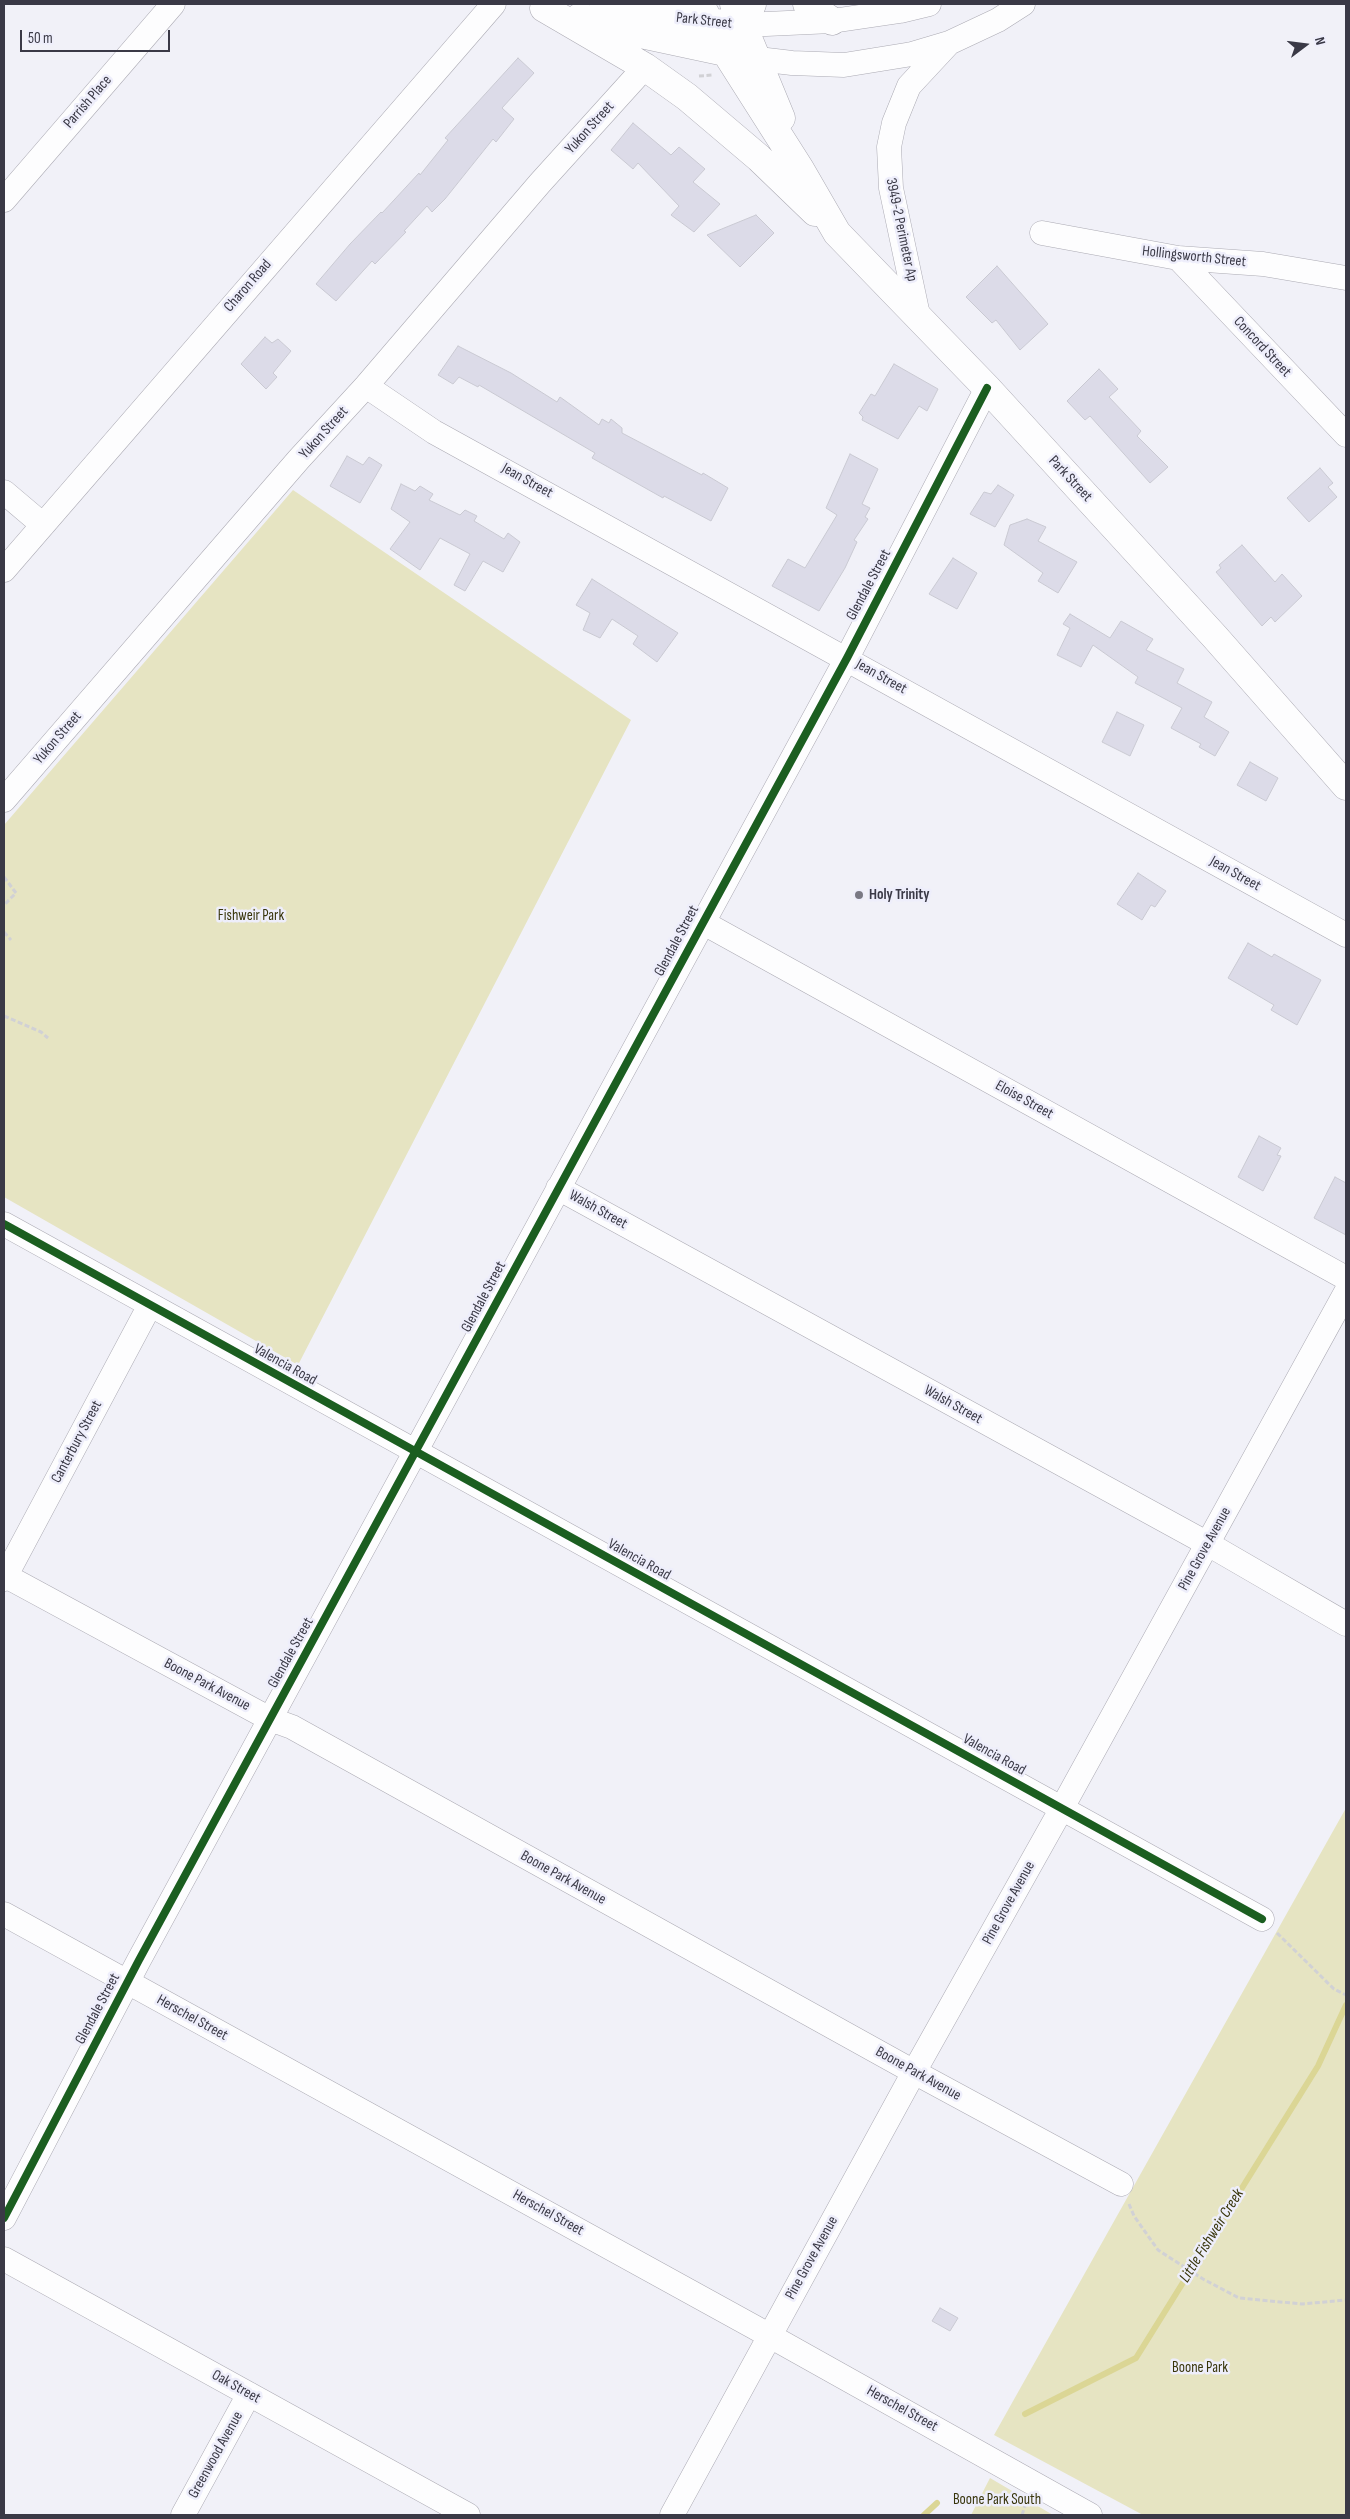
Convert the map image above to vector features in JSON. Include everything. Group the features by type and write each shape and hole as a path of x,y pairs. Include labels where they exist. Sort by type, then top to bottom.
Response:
{"main road":[{"path":"807,4 832,21"},
{"path":"536,6 646,67 687,97 759,158 837,233"},
{"name":"Park Street","path":"536,6 640,13 705,14 743,11"},
{"name":"Park Street","path":"536,6 642,34 723,63 758,59 800,169"},
{"path":"743,11 758,59"},
{"path":"705,14 723,63"},
{"name":"Park Street","path":"723,63 800,169 837,233 987,388 1215,637 1346,786"}],"street":[{"name":"Parrish Place","path":"4,200 173,4"},
{"name":"Charon Road","path":"4,570 494,4"},
{"path":"743,11 832,21 900,11 929,4"},
{"path":"758,59 811,65 844,65 912,54 949,43 998,20 1023,4"},
{"name":"3949-2 Perimeter Ap","path":"918,315 891,188 889,147 894,123 909,86 949,43"},
{"name":"Yukon Street","path":"4,800 299,459 366,386 528,197 646,67"},
{"name":"Hollingsworth Street","path":"1042,233 1178,258 1263,264 1346,278"},
{"name":"Concord Street","path":"1178,258 1346,436"},
{"name":"Jean Street","path":"366,386 434,432 847,658 1346,935"},
{"name":"Glendale Street","path":"4,2218 127,1983 847,658 987,388"},
{"path":"4,492 43,525"},
{"name":"Eloise Street","path":"702,922 1346,1278"},
{"name":"Walsh Street","path":"558,1188 1208,1544 1346,1624"},
{"name":"Valencia Road","path":"4,1224 1262,1919"},
{"name":"Pine Grove Avenue","path":"672,2515 914,2072 1062,1808 1346,1292"},
{"name":"Canterbury Street","path":"4,1576 150,1305"},
{"name":"Boone Park Avenue","path":"4,1576 270,1719 292,1727 914,2072 1121,2184"},
{"name":"Herschel Street","path":"4,1914 770,2335 1090,2515"},
{"name":"Oak Street","path":"4,2259 468,2515"},
{"name":"Greenwood Avenue","path":"183,2515 249,2394"}],"path":[{"path":"693,80 696,76 723,63"},
{"path":"4,877 16,893 4,905"},
{"path":"4,932 11,940"},
{"path":"4,1016 41,1032 48,1038"},
{"path":"1262,1919 1334,1989 1346,1995"},
{"path":"1121,2184 1134,2216 1158,2250 1180,2266 1239,2298 1302,2304 1346,2300"},
{"path":"1022,2515 1025,2506"}],"green space":[{"name":"Fishweir Park","path":"293,490 631,720 298,1365 4,1197 4,825"},
{"name":"Boone Park","path":"1346,1808 1346,2515 1143,2515 994,2435"},
{"name":"Boone Park South","path":"990,2478 1053,2515 971,2515"}],"building":[{"path":"518,58 534,73 502,108 514,119 496,142 493,139 445,199 432,212 427,206 404,231 406,232 375,264 372,261 336,301 316,284 350,244 419,173 420,175 448,140 445,138"},
{"path":"633,123 671,155 679,147 705,169 693,182 720,204 694,232 671,215 679,206 638,163 633,169 611,150"},
{"path":"756,215 774,233 740,267 707,235"},
{"path":"997,266 1048,324 1020,350 996,320 992,323 966,297"},
{"path":"265,337 272,343 278,339 291,351 273,373 277,377 266,389 241,364"},
{"path":"458,346 511,373 557,402 560,397 599,425 602,419 609,423 611,419 622,428 622,433 702,475 703,473 728,488 711,521 664,496 663,498 592,458 595,453 479,385 478,387 459,377 453,384 438,375"},
{"path":"894,364 938,389 927,411 919,406 898,439 862,420 863,417 859,413 871,394 875,396"},
{"path":"1099,369 1118,389 1109,397 1141,431 1137,436 1168,467 1150,483 1090,416 1085,420 1067,401"},
{"path":"850,454 878,469 862,504 870,508 865,517 868,519 854,540 857,542 845,568 819,611 772,586 788,559 805,568 837,515 826,508"},
{"path":"347,456 363,465 369,457 382,465 360,503 330,486"},
{"path":"1320,468 1333,483 1328,487 1337,497 1309,522 1287,498"},
{"path":"401,484 415,491 420,486 433,494 429,500 460,515 465,510 477,516 474,521 504,539 508,533 520,542 503,572 483,561 465,591 454,585 470,554 440,538 420,570 390,549 410,522 391,509"},
{"path":"998,485 1014,495 995,527 970,514 984,492 991,494"},
{"path":"1027,519 1046,527 1038,541 1077,562 1058,593 1038,581 1043,573 1004,545 1010,525"},
{"path":"1242,545 1275,582 1282,574 1302,596 1275,622 1271,617 1262,626 1216,572 1221,568 1219,565"},
{"path":"953,558 977,573 957,609 929,594"},
{"path":"592,579 678,633 657,662 633,644 638,636 612,619 600,638 583,630 590,613 576,605"},
{"path":"1070,614 1110,638 1121,621 1153,639 1146,650 1184,669 1177,683 1212,702 1204,717 1229,732 1215,756 1199,747 1201,744 1171,728 1182,708 1135,683 1138,677 1093,645 1081,667 1057,655 1070,628 1063,624"},
{"path":"1117,712 1144,725 1130,756 1102,742"},
{"path":"1250,762 1278,778 1266,801 1237,785"},
{"path":"1138,873 1166,891 1155,907 1151,905 1142,920 1117,904"},
{"path":"1248,943 1272,957 1274,954 1321,980 1297,1025 1271,1010 1274,1005 1228,978"},
{"path":"1259,1136 1281,1148 1277,1155 1281,1156 1263,1191 1238,1177"},
{"path":"1335,1177 1346,1183 1346,1235 1314,1218"},
{"path":"940,2308 958,2318 950,2331 932,2321"}],"waterway":[{"name":"Little Fishweir Creek","path":"1025,2414 1136,2358 1318,2066 1346,2005"},
{"name":"Little Fishweir Creek","path":"924,2515 937,2503"}],"cycle path":[{"path":"4,2218 139,1960 847,658 987,388"},
{"path":"4,1224 1262,1919"}],"place":[{"name":"Holy Trinity","path":"859,895"}]}
